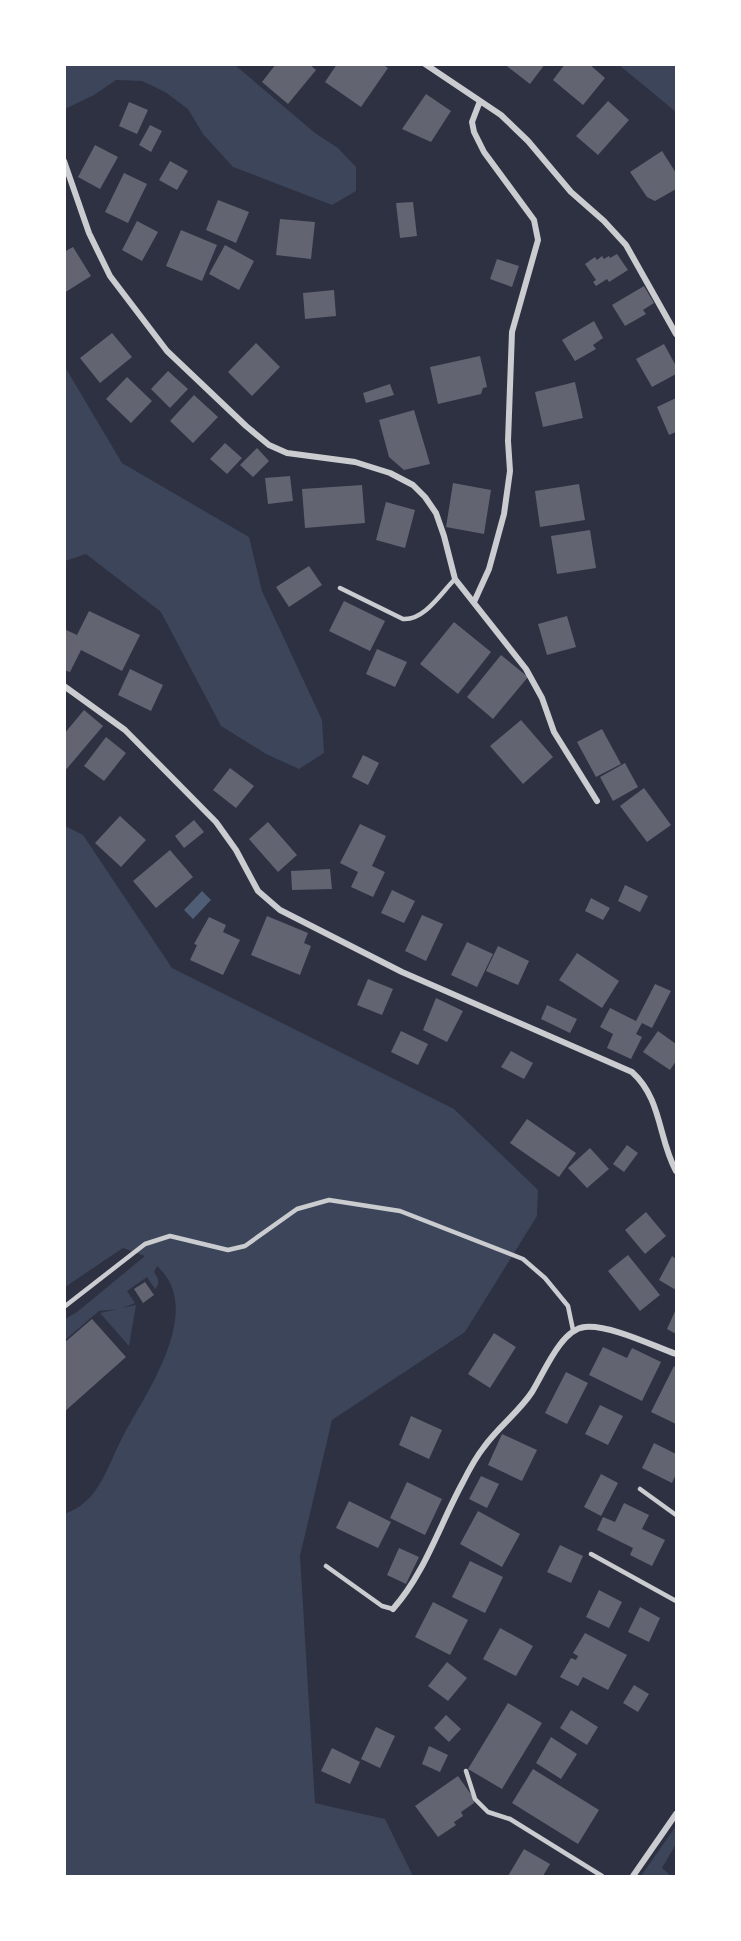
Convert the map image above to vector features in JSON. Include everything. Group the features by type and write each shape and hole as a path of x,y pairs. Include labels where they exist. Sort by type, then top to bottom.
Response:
{"street":[{"path":"425,64 501,115 528,141 571,192 604,221 626,245 676,334"},
{"path":"474,602 489,568 504,514 510,471 508,441 512,332 538,240 534,220 484,152 474,132 472,122 480,101"},
{"path":"64,161 89,232 110,276 167,351 268,445 287,453 355,462 390,473 413,485 436,513 455,579 462,591 474,602 526,669 542,698 554,732 597,801"},
{"path":"64,686 125,729 216,822 236,850 258,891 274,906 402,972 632,1072 651,1096 676,1171"},
{"path":"393,1610 404,1597 463,1481 485,1446 531,1393 556,1350 573,1330 585,1327 606,1329 676,1354"},
{"path":"633,1876 676,1814"}],"lane":[{"path":"340,588 403,619 412,620 455,579"},
{"path":"64,1307 145,1244 170,1236 228,1250 245,1246 297,1209 329,1200 400,1211 523,1259 545,1278 568,1306 573,1330"},
{"path":"640,1489 676,1515"},
{"path":"591,1554 676,1601"},
{"path":"326,1566 382,1606 393,1610"},
{"path":"466,1772 475,1799 488,1812 510,1819 602,1876"}],"shaded area":[{"path":"64,65 235,65 315,133 338,148 356,167 356,191 332,205 233,167 203,134 188,109 165,92 142,81 116,80 94,95 65,109"},
{"path":"619,65 676,65 676,112"},
{"path":"65,367 122,463 249,537 262,591 322,720 324,753 299,769 266,754 221,726 161,612 86,554 65,561"},
{"path":"65,826 83,835 172,968 454,1109 538,1190 537,1216 465,1332 332,1420 300,1556 315,1803 385,1819 413,1876 65,1876 64,1514 86,1501 101,1482 123,1436 157,1375 174,1328 176,1305 171,1284 157,1266 154,1272 158,1283 155,1289 147,1277 127,1291 135,1303 120,1309 99,1311 65,1340 65,1319 77,1312 145,1256 123,1248 65,1287"},
{"path":"202,891 211,900 193,919 184,910"},
{"path":"136,1305 129,1346 100,1313"},
{"path":"676,1826 676,1844 662,1868 671,1876 641,1876"}],"building":[{"path":"276,64 309,64 316,70 288,104 262,82"},
{"path":"337,64 382,64 388,68 361,107 325,82"},
{"path":"504,64 545,64 530,84"},
{"path":"565,64 589,64 605,78 583,105 553,80"},
{"path":"426,94 451,111 431,142 402,129"},
{"path":"608,101 629,120 598,155 576,136"},
{"path":"129,102 148,110 137,134 119,126"},
{"path":"150,125 162,131 151,152 139,145"},
{"path":"95,145 118,157 100,189 78,177"},
{"path":"662,151 676,173 676,189 655,201 647,197 630,172"},
{"path":"170,161 188,171 177,190 159,180"},
{"path":"124,173 147,184 128,223 105,212"},
{"path":"218,200 249,212 236,243 206,230"},
{"path":"413,202 417,236 400,238 396,203"},
{"path":"280,219 315,222 311,259 276,255"},
{"path":"137,221 158,232 142,261 122,250"},
{"path":"181,230 217,245 202,281 166,266"},
{"path":"225,245 254,261 239,290 209,274"},
{"path":"73,247 91,276 64,293 64,252"},
{"path":"617,254 628,270 609,282 607,279 596,286 593,282 596,280 585,264 595,257 597,260 602,256 604,259"},
{"path":"497,259 519,266 512,287 490,279"},
{"path":"644,286 654,303 643,310 646,314 625,326 612,305"},
{"path":"334,290 336,316 305,319 303,293"},
{"path":"594,321 603,338 593,345 596,349 575,361 562,340"},
{"path":"112,333 132,357 100,383 80,358"},
{"path":"256,343 280,367 252,396 228,372"},
{"path":"664,344 676,366 676,374 652,387 636,359"},
{"path":"480,356 487,387 483,388 481,394 438,404 430,367"},
{"path":"168,371 188,389 170,408 151,389"},
{"path":"127,377 152,401 131,423 106,399"},
{"path":"575,382 583,418 543,427 535,392"},
{"path":"390,384 394,395 366,403 363,393"},
{"path":"194,395 218,417 193,443 170,421"},
{"path":"676,398 676,432 669,435 657,407"},
{"path":"414,410 430,464 404,470 389,457 379,420"},
{"path":"225,443 242,458 227,474 210,459"},
{"path":"257,448 269,461 253,477 240,465"},
{"path":"290,476 293,501 268,504 265,478"},
{"path":"453,483 491,490 484,534 446,527"},
{"path":"579,484 585,520 540,527 535,491"},
{"path":"362,485 365,523 305,528 302,489"},
{"path":"386,502 415,510 405,548 376,540"},
{"path":"590,530 596,568 557,574 551,536"},
{"path":"309,566 322,585 289,607 276,587"},
{"path":"344,601 385,621 370,651 329,631"},
{"path":"89,611 140,635 122,671 81,650 70,672 64,670 64,629 77,635"},
{"path":"567,616 576,647 547,655 538,624"},
{"path":"454,622 491,652 458,694 420,664"},
{"path":"377,649 407,662 395,687 366,674"},
{"path":"501,655 528,677 493,719 467,697"},
{"path":"130,669 163,685 151,711 118,695"},
{"path":"84,710 103,726 64,772 64,734"},
{"path":"521,720 553,757 523,784 490,746"},
{"path":"602,729 621,764 596,777 577,742"},
{"path":"106,737 126,753 104,781 84,766"},
{"path":"363,755 379,763 368,785 352,777"},
{"path":"625,763 638,787 613,801 600,777"},
{"path":"230,768 254,786 236,808 213,790"},
{"path":"644,788 671,825 647,842 620,806"},
{"path":"120,816 146,840 121,867 95,843"},
{"path":"194,820 204,832 184,848 175,836"},
{"path":"268,822 297,855 278,872 249,839"},
{"path":"360,824 386,836 372,866 385,872 373,897 351,887 358,872 340,863"},
{"path":"170,850 193,877 156,908 133,881"},
{"path":"330,869 332,889 292,890 291,871"},
{"path":"625,885 648,896 640,912 618,901"},
{"path":"392,890 415,901 404,923 381,913"},
{"path":"591,898 610,908 603,920 585,911"},
{"path":"422,915 443,924 426,961 405,951"},
{"path":"267,916 308,933 304,943 311,946 300,975 251,955"},
{"path":"209,917 226,925 223,932 240,940 223,975 190,960 197,945 194,944"},
{"path":"467,942 493,954 477,987 451,975"},
{"path":"498,946 529,961 518,985 486,971"},
{"path":"577,953 619,981 602,1008 559,980"},
{"path":"368,979 393,989 382,1015 357,1005"},
{"path":"655,984 671,991 652,1028 642,1023 636,1034 642,1037 631,1059 607,1048 613,1034 600,1027 610,1008 636,1021"},
{"path":"436,998 463,1011 447,1042 423,1030"},
{"path":"547,1005 577,1019 570,1033 541,1019"},
{"path":"401,1031 428,1044 418,1065 391,1052"},
{"path":"658,1031 676,1044 676,1061 670,1070 643,1052"},
{"path":"511,1051 533,1063 524,1079 501,1067"},
{"path":"527,1119 576,1153 559,1177 510,1143"},
{"path":"627,1145 638,1153 624,1172 613,1164"},
{"path":"590,1148 609,1169 587,1188 568,1168"},
{"path":"646,1212 666,1236 645,1254 625,1230"},
{"path":"628,1255 660,1295 640,1311 608,1271"},
{"path":"672,1256 676,1259 676,1290 659,1280"},
{"path":"145,1282 154,1295 143,1303 134,1289"},
{"path":"676,1309 676,1334 667,1329"},
{"path":"92,1319 126,1357 64,1412 64,1343"},
{"path":"494,1333 516,1347 490,1388 468,1374"},
{"path":"603,1347 627,1358 632,1348 661,1362 642,1401 589,1375"},
{"path":"674,1366 676,1367 676,1424 651,1412"},
{"path":"566,1372 588,1383 567,1424 545,1413"},
{"path":"600,1405 623,1416 608,1445 585,1434"},
{"path":"411,1416 442,1430 429,1459 399,1445"},
{"path":"502,1434 537,1450 522,1481 488,1465"},
{"path":"654,1443 676,1454 676,1474 672,1483 642,1468"},
{"path":"601,1474 618,1483 601,1516 584,1507"},
{"path":"481,1476 499,1484 487,1508 469,1499"},
{"path":"407,1482 442,1499 425,1535 390,1518"},
{"path":"349,1501 391,1522 378,1548 336,1528"},
{"path":"624,1503 649,1515 642,1529 665,1540 652,1566 630,1555 633,1548 597,1530 603,1517 615,1522"},
{"path":"478,1511 520,1534 502,1567 460,1544"},
{"path":"560,1545 583,1556 571,1583 547,1572"},
{"path":"399,1548 419,1557 406,1584 387,1575"},
{"path":"470,1561 503,1577 485,1613 452,1597"},
{"path":"599,1590 622,1602 609,1628 586,1617"},
{"path":"433,1602 468,1620 450,1655 415,1637"},
{"path":"640,1607 660,1618 649,1642 628,1632"},
{"path":"500,1628 533,1646 516,1676 483,1659"},
{"path":"585,1633 627,1655 608,1690 583,1677 578,1686 560,1677 571,1658 576,1660 578,1656 573,1653"},
{"path":"447,1662 467,1678 448,1701 428,1686"},
{"path":"634,1685 649,1694 638,1712 623,1703"},
{"path":"508,1703 542,1723 502,1789 468,1769"},
{"path":"571,1710 598,1727 587,1745 560,1728"},
{"path":"446,1715 461,1729 449,1742 434,1728"},
{"path":"376,1727 395,1736 380,1768 361,1759"},
{"path":"551,1737 577,1754 561,1779 536,1763"},
{"path":"429,1746 448,1755 440,1772 422,1764"},
{"path":"332,1748 360,1762 350,1784 321,1771"},
{"path":"533,1769 599,1810 578,1844 512,1803"},
{"path":"458,1776 473,1797 474,1803 461,1812 463,1816 454,1822 456,1825 438,1837 415,1806"},
{"path":"524,1849 550,1864 543,1876 508,1876"}]}
